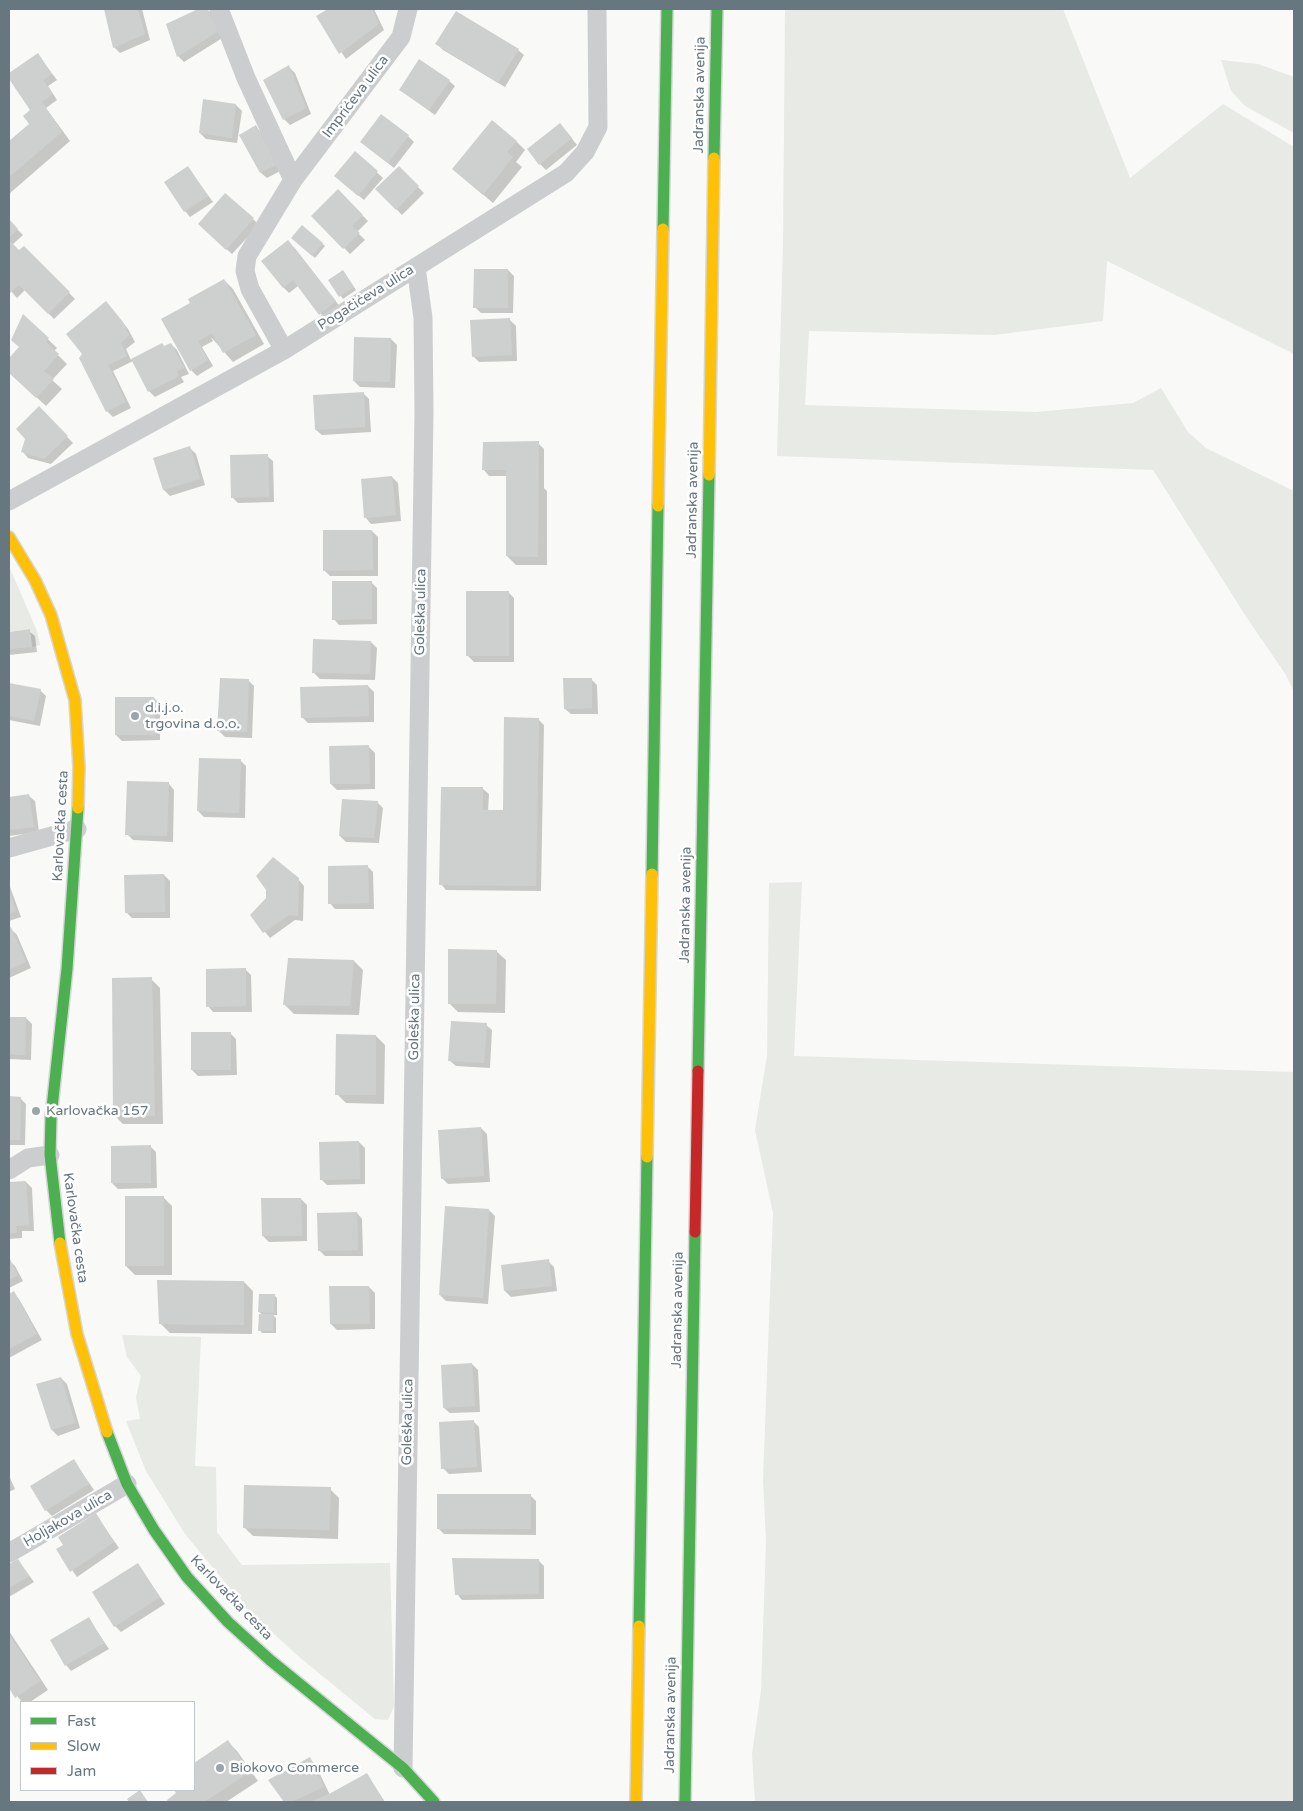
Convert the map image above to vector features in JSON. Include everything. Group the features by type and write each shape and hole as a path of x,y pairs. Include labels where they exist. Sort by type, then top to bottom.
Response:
{"main road":[{"path":"636,1802 667,9"},
{"name":"Jadranska avenija","path":"685,1802 717,9"},
{"name":"Karlovačka cesta","path":"9,537 35,580 51,615 75,700 79,767 77,829 67,969 51,1117 50,1155 55,1212 77,1334 98,1407 128,1484 154,1530 187,1577 228,1622 270,1660 403,1768 434,1802"}],"street":[{"path":"220,9 246,78 293,180"},
{"name":"Imprićeva ulica","path":"284,350 250,289 246,271 247,256 293,180 401,37 408,9"},
{"name":"Pogačićeva ulica","path":"9,501 284,350 566,173 585,152 598,127 597,9"},
{"name":"Goleška ulica","path":"403,1768 424,412 423,318 416,267"},
{"path":"9,848 77,829"},
{"path":"9,1170 28,1158 50,1155"},
{"name":"Holjakova ulica","path":"9,1553 128,1484"}],"shaded area":[{"path":"785,9 1063,9 1130,178 1223,104 1294,147 1294,354 1107,261 1103,321 995,335 809,331 805,405 1036,412 1133,403 1161,388 1188,432 1206,448 1294,491 1294,692 1286,675 1247,618 1153,470 777,456 783,245"},
{"path":"1221,60 1258,64 1294,77 1294,133 1245,106 1231,91"},
{"path":"9,566 37,631 40,645 32,647 30,629 9,632"},
{"path":"802,882 794,1056 1294,1072 1294,1802 755,1802 752,1754 761,1691 766,1541 763,1480 773,1213 755,1130 767,1056 769,883"},
{"path":"122,1335 201,1337 195,1466 216,1467 217,1532 242,1565 390,1563 394,1706 388,1720 375,1719 298,1656 248,1610 185,1534 146,1471 126,1421 140,1419 136,1397 141,1376 127,1357"}],"building":[{"path":"104,9 138,9 145,34 113,48"},
{"path":"198,9 207,9 219,31 177,57 166,24"},
{"path":"328,9 372,9 379,24 339,54 316,16"},
{"path":"456,11 519,49 498,83 435,44"},
{"path":"38,53 52,74 43,80 53,94 42,102 62,132 9,177 9,141 29,124 23,116 30,110 9,79 9,73"},
{"path":"419,59 450,80 429,110 399,90"},
{"path":"289,65 306,108 283,120 263,80"},
{"path":"203,99 236,104 232,138 199,133"},
{"path":"381,114 409,135 388,163 360,142"},
{"path":"492,120 517,141 507,152 513,157 483,195 452,169"},
{"path":"560,123 572,138 539,165 527,149"},
{"path":"256,125 278,164 260,173 239,135"},
{"path":"355,151 378,171 358,196 334,176"},
{"path":"188,166 208,196 184,212 164,182"},
{"path":"399,166 419,186 396,210 375,189"},
{"path":"338,189 363,215 352,226 360,233 343,249 311,216"},
{"path":"225,193 254,218 226,250 198,224"},
{"path":"9,219 18,229 9,238"},
{"path":"302,225 323,243 312,256 291,238"},
{"path":"9,240 19,250 24,246 70,292 48,314 19,285 10,293"},
{"path":"288,240 336,301 319,315 293,280 283,288 261,261"},
{"path":"474,269 508,269 508,308 473,308"},
{"path":"343,270 354,287 339,297 328,280"},
{"path":"224,279 256,335 223,353 212,333 198,341 208,360 190,371 161,319 190,303 188,299"},
{"path":"106,301 123,322 129,335 121,343 127,356 108,365 126,402 106,412 79,358 82,354 66,334"},
{"path":"23,314 49,338 46,342 59,354 44,371 54,379 36,398 9,373 9,358 19,347 11,340"},
{"path":"510,318 512,355 472,357 470,320"},
{"path":"354,337 391,338 390,382 353,381"},
{"path":"162,343 164,346 171,343 184,368 177,371 179,376 148,392 131,359"},
{"path":"364,392 365,427 315,430 313,395"},
{"path":"39,406 68,436 44,459 21,452 25,439 16,429"},
{"path":"539,441 538,557 506,556 506,470 482,470 483,442"},
{"path":"190,446 200,479 163,490 153,458"},
{"path":"268,454 269,497 231,498 230,455"},
{"path":"392,476 396,515 364,518 361,479"},
{"path":"323,530 372,530 373,570 323,571"},
{"path":"332,581 372,581 372,619 332,620"},
{"path":"466,591 509,591 509,656 466,656"},
{"path":"30,629 32,647 9,649 9,632"},
{"path":"313,639 371,641 370,674 312,673"},
{"path":"220,678 249,679 247,732 217,731"},
{"path":"563,678 592,678 592,708 564,709"},
{"path":"9,683 41,689 34,721 9,716"},
{"path":"368,685 369,716 301,718 300,687"},
{"name":"d.i.j.o. trgovina d.o.o.","path":"115,697 154,697 155,735 115,735"},
{"path":"504,717 539,718 536,886 439,885 441,787 483,787 483,810 503,810"},
{"path":"369,745 370,784 330,784 329,746"},
{"path":"199,758 241,759 239,813 197,811"},
{"path":"127,781 169,782 167,836 125,835"},
{"path":"29,794 34,827 9,830 9,797"},
{"path":"342,799 378,801 374,838 339,836"},
{"path":"273,857 299,878 298,916 289,915 263,933 250,915 266,898 266,890 256,876"},
{"path":"368,865 369,903 328,904 328,866"},
{"path":"164,874 165,912 125,913 124,875"},
{"path":"9,891 16,911 9,914"},
{"path":"11,927 26,962 9,970 9,928"},
{"path":"448,949 497,950 496,1004 448,1004"},
{"path":"288,958 354,960 350,1006 283,1005"},
{"path":"246,968 246,1006 206,1007 206,969"},
{"path":"152,977 155,1116 113,1115 112,978"},
{"path":"9,1017 26,1017 25,1055 9,1054"},
{"path":"451,1021 487,1023 484,1063 448,1061"},
{"path":"191,1032 231,1032 231,1070 191,1070"},
{"path":"336,1034 376,1035 376,1095 335,1095"},
{"path":"9,1096 21,1097 20,1140 9,1140"},
{"path":"481,1127 484,1176 441,1179 438,1130"},
{"path":"359,1141 360,1179 320,1180 319,1142"},
{"path":"151,1145 151,1183 111,1183 111,1146"},
{"path":"26,1181 29,1225 16,1226 17,1233 9,1233 9,1182"},
{"path":"125,1196 164,1196 164,1266 125,1266"},
{"path":"261,1198 301,1198 302,1236 262,1236"},
{"path":"445,1206 489,1209 483,1298 439,1295"},
{"path":"357,1212 358,1250 318,1251 317,1213"},
{"path":"9,1257 18,1275 9,1280"},
{"path":"549,1259 552,1286 504,1291 501,1265"},
{"path":"157,1280 244,1281 244,1325 159,1324"},
{"path":"329,1286 369,1286 370,1324 330,1324"},
{"path":"14,1291 37,1334 9,1349 9,1294"},
{"path":"259,1294 275,1294 274,1313 258,1312"},
{"path":"259,1314 274,1314 273,1331 258,1331"},
{"path":"472,1363 475,1406 443,1408 441,1365"},
{"path":"61,1377 75,1423 51,1430 36,1384"},
{"path":"474,1420 477,1467 441,1469 439,1422"},
{"path":"74,1459 89,1484 45,1511 30,1486"},
{"path":"244,1485 331,1487 329,1530 243,1528"},
{"path":"437,1494 531,1494 531,1529 437,1529"},
{"path":"96,1513 114,1542 70,1572 56,1549 63,1545 58,1537"},
{"path":"452,1558 539,1559 539,1594 455,1595"},
{"path":"18,1559 29,1576 9,1588 9,1564"},
{"path":"138,1563 160,1597 114,1627 92,1592"},
{"path":"89,1617 104,1643 65,1666 50,1640"},
{"path":"9,1634 40,1681 15,1698 9,1688"},
{"name":"Biokovo Commerce","path":"228,1740 250,1772 204,1802 168,1802 167,1800 176,1793 175,1791 195,1791 195,1762"},
{"path":"310,1757 324,1787 291,1802 284,1802 268,1780"},
{"path":"367,1773 384,1802 310,1802 329,1794"},
{"path":"141,1791 148,1802 129,1802 127,1799"}],"traffic: fast":[{"path":"663,229 667,9"},
{"path":"714,158 717,9"},
{"path":"698,1071 709,475"},
{"path":"652,874 658,506"},
{"path":"60,1243 50,1155 51,1117 67,969 78,808"},
{"path":"639,1626 647,1157"},
{"path":"685,1802 695,1232"},
{"path":"107,1432 127,1484 154,1530 187,1577 228,1622 270,1660 403,1768 434,1802"}],"traffic: slow":[{"path":"709,475 714,158"},
{"path":"658,506 663,229"},
{"path":"9,537 35,580 51,615 75,700 79,767 78,808"},
{"path":"647,1157 652,874"},
{"path":"60,1243 77,1334 107,1432"},
{"path":"636,1802 639,1626"}],"traffic: jam":[{"path":"695,1232 698,1071"}],"place":[{"name":"d.i.j.o. trgovina d.o.o.","path":"135,716"},
{"name":"Karlovačka 157","path":"36,1111"},
{"name":"Biokovo Commerce","path":"220,1768"}]}
